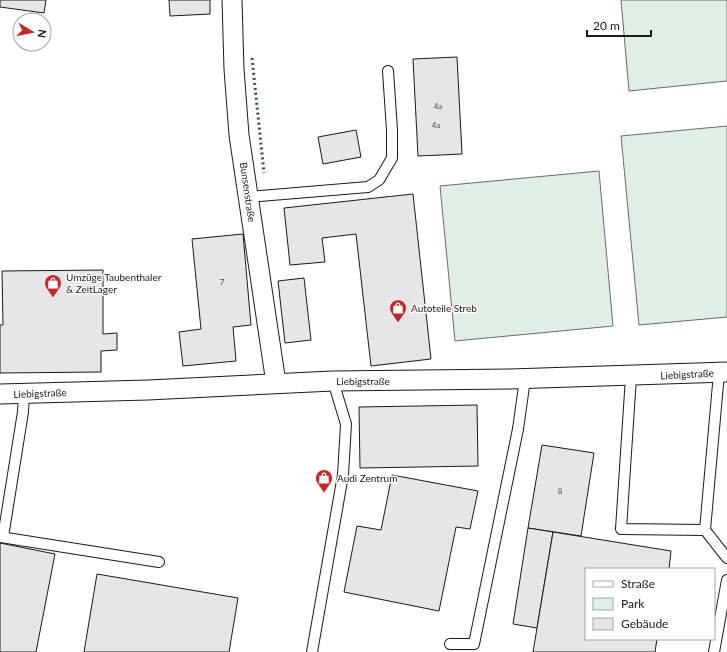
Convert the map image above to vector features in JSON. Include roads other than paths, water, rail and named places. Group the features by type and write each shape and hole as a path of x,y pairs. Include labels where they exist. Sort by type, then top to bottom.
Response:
{"street":[{"name":"Bunsenstraße","path":"232,0 234,69 239,135 276,383"},
{"name":"Liebigstraße","path":"0,394 148,390 333,381 525,379 723,372"}],"lane":[{"path":"248,197 368,187 379,180 392,158 392,130 388,71"},
{"path":"723,372 705,530 727,558"},
{"path":"631,376 621,529 705,530"},
{"path":"450,644 474,644 518,429 525,379"},
{"path":"312,652 343,475 346,424 333,381"},
{"path":"24,394 23,412 2,537 159,562"},
{"path":"714,652 727,580"}],"place":[{"name":"Umzüge Taubenthaler & ZeitLager","path":"53,298"},
{"name":"Autoteile Streb","path":"398,323"},
{"name":"Audi Zentrum","path":"324,493"}]}
